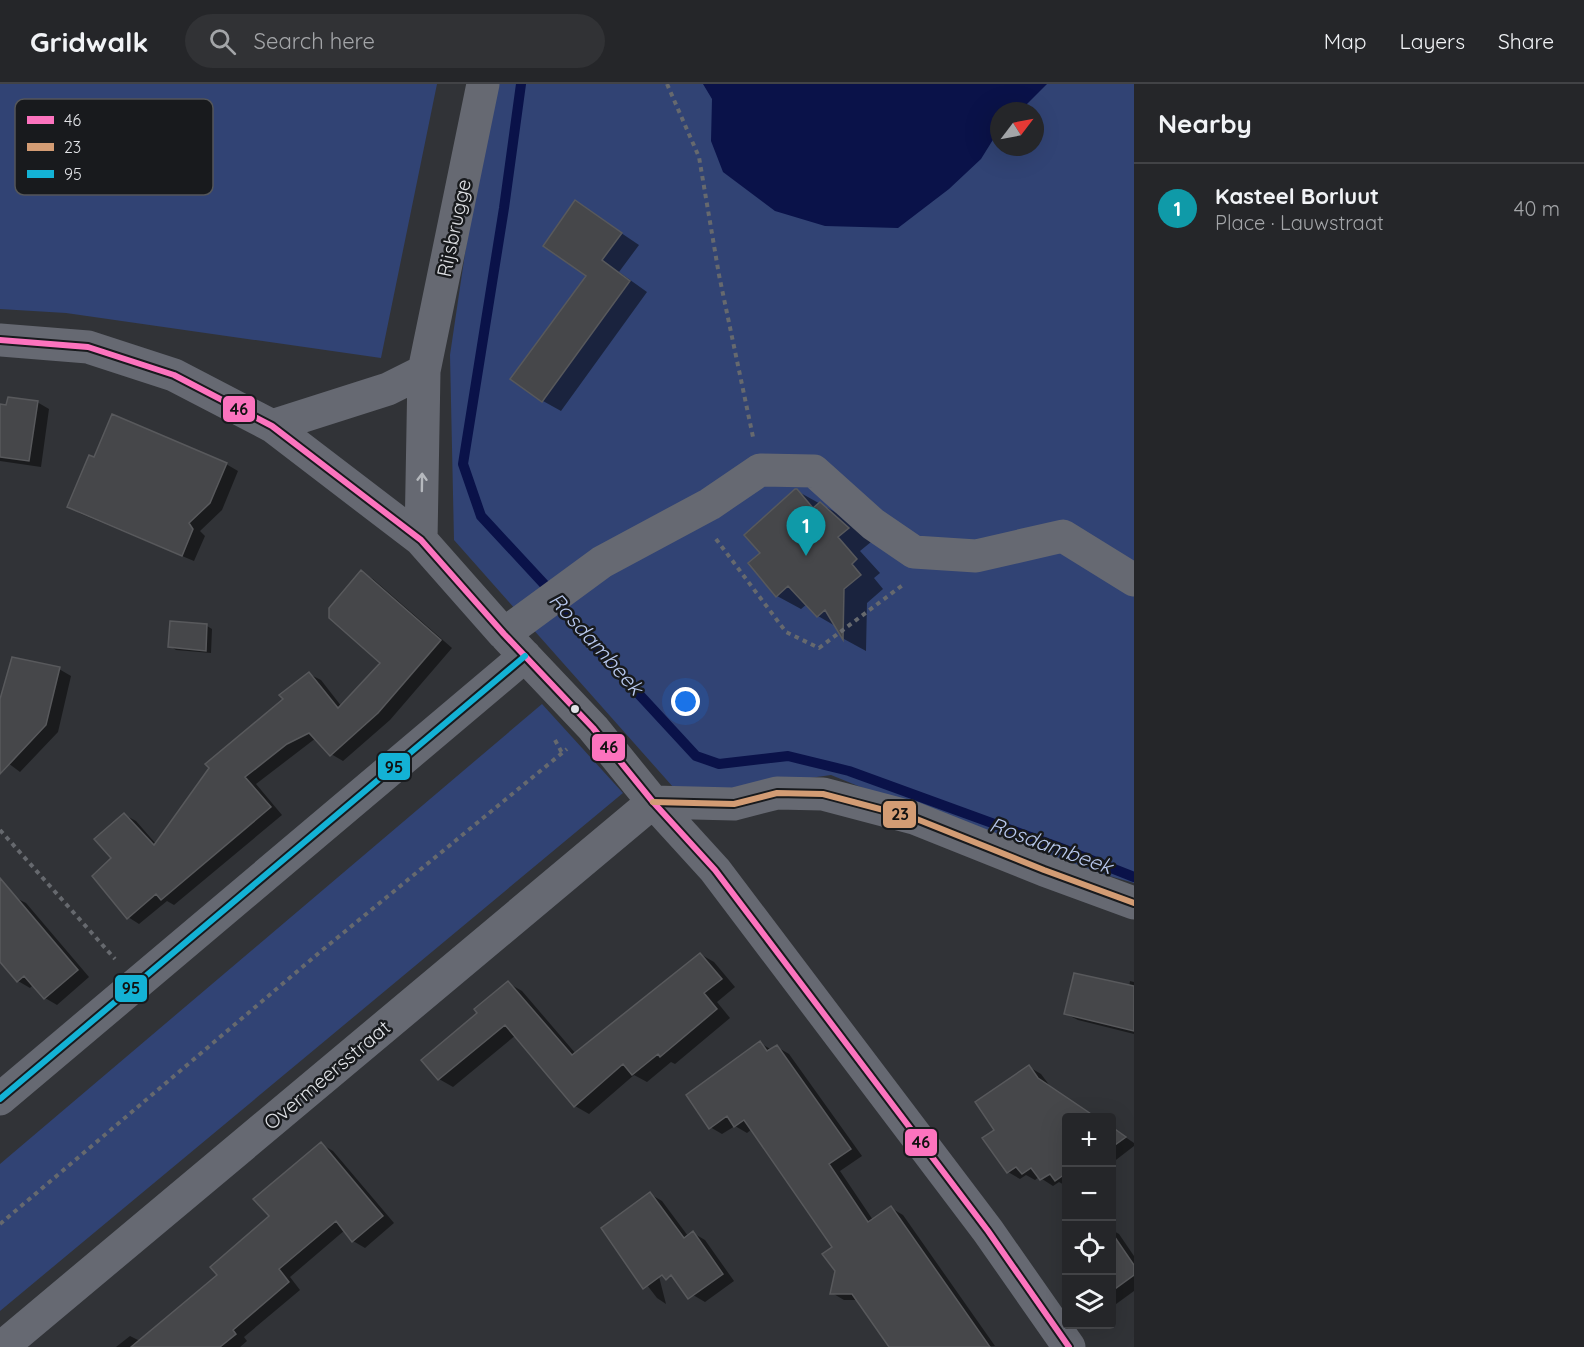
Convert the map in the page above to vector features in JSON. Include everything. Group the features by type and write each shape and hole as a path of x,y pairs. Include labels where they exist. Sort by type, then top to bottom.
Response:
{"street":[{"name":"Rijsbrugge","path":"421,540 424,371 483,84"},
{"path":"0,340 88,347 174,375 272,426 421,540 593,728 653,802 715,870 981,1221 1069,1347"},
{"path":"272,426 388,389 424,371"},
{"path":"0,1099 137,984 515,645 602,562 695,512 760,470 814,471 873,524 914,552 976,556 1063,536 1134,580"},
{"path":"653,802 734,804 777,793 823,794 914,818 1134,903"},
{"name":"Overmeersstraat","path":"2,1347 653,802"}],"path":[{"path":"667,84 699,157 719,275 760,470"},
{"path":"695,512 786,632 819,648 904,584 952,555"},
{"path":"0,1224 329,945 593,728"},
{"path":"0,830 137,984"}],"shaded area":[{"path":"0,84 437,84 381,358 66,313 0,309"},
{"path":"490,84 1134,84 1134,883 1011,848 831,775 681,796 454,540 450,355"},
{"path":"703,84 1047,84 1029,102 990,102 990,144 981,159 949,189 898,228 825,226 775,211 723,172 711,141 712,99"},
{"path":"542,704 623,793 0,1311 0,1164"}],"building":[{"path":"575,200 622,233 602,260 630,281 542,402 510,379 586,276 543,246"},
{"path":"8,397 38,401 29,461 0,457 0,404 6,405"},
{"path":"112,414 227,463 210,503 189,523 193,529 182,556 67,507 89,455 94,457"},
{"path":"795,489 813,508 820,502 849,528 838,537 857,559 852,564 861,575 844,589 843,640 825,610 817,617 788,586 776,597 748,563 760,553 744,535"},
{"path":"361,570 441,640 378,713 330,756 309,733 287,744 245,777 271,807 161,900 156,894 127,919 92,876 111,858 94,839 124,813 154,845 209,768 205,764 283,699 279,695 309,672 338,708 380,663 329,618 329,608"},
{"path":"170,621 207,624 206,651 168,647"},
{"path":"12,657 60,667 46,725 0,774 0,699"},
{"path":"0,878 78,970 44,999 24,976 17,982 0,962"},
{"path":"700,953 722,979 704,993 717,1009 660,1057 658,1054 632,1075 623,1064 574,1107 505,1025 438,1080 421,1060 477,1013 474,1009 508,981 572,1055"},
{"path":"1074,973 1134,986 1134,1031 1064,1014"},
{"path":"760,1041 767,1051 777,1045 851,1149 829,1164 868,1222 891,1206 990,1347 889,1347 852,1294 830,1294 835,1271 822,1254 832,1247 744,1120 734,1127 727,1116 709,1129 686,1095"},
{"path":"1029,1065 1038,1078 1090,1113 1062,1113 1062,1176 1055,1181 1050,1174 1040,1180 1031,1168 1022,1174 1016,1167 1007,1173 982,1138 994,1130 975,1102"},
{"path":"1116,1130 1126,1137 1116,1144"},
{"path":"321,1142 383,1216 352,1242 336,1221 279,1269 289,1282 233,1330 236,1334 220,1347 131,1347 217,1275 210,1267 269,1216 253,1199"},
{"path":"650,1192 684,1238 693,1231 723,1274 688,1299 671,1275 666,1280 662,1275 643,1289 601,1228"},
{"path":"1116,1239 1134,1265 1134,1275 1116,1288"}],"waterway":[{"name":"Rosdambeek","path":"521,84 504,208 463,464 481,516 544,584 575,625 696,756 719,764 788,756 849,771 1134,877"}],"transit line":[{"name":"46","path":"0,340 88,347 174,375 272,426 421,540 504,634 593,728 653,802 715,870 988,1231 1069,1347"},
{"name":"95","path":"0,1099 525,656"},
{"name":"23","path":"653,802 734,804 777,793 823,794 914,818 1134,903"}],"place":[{"name":"Kasteel Borluut","path":"806,556"}]}
